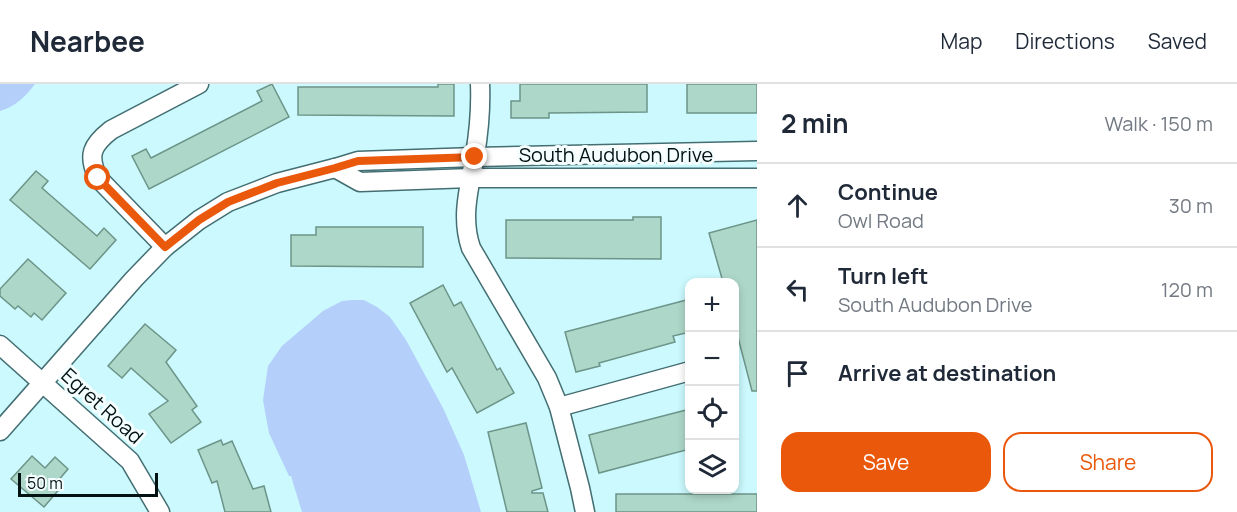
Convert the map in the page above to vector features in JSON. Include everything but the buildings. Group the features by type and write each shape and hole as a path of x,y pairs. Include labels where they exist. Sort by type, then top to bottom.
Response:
{"street":[{"path":"165,247 98,178 91,157 95,146 111,129 165,93 200,84"},
{"path":"480,84 481,105 475,157 466,199 466,231 471,248 537,360 559,406 585,512"},
{"name":"South Audubon Drive","path":"0,431 165,247 199,220 228,202 277,183 358,161 757,151"},
{"name":"South Audubon Drive","path":"335,168 360,182 471,178 757,178"},
{"name":"Egret Road","path":"0,345 130,461 160,512"},
{"path":"559,406 685,372"}],"water":[{"path":"0,84 35,84 20,100 0,111"},
{"path":"364,300 377,307 390,317 406,340 443,408 464,455 481,512 302,512 291,476 269,433 263,400 268,366 282,346 323,311 342,301"}],"route":[{"path":"98,178 165,247 199,220 228,202 307,174 358,161 475,157"}]}
